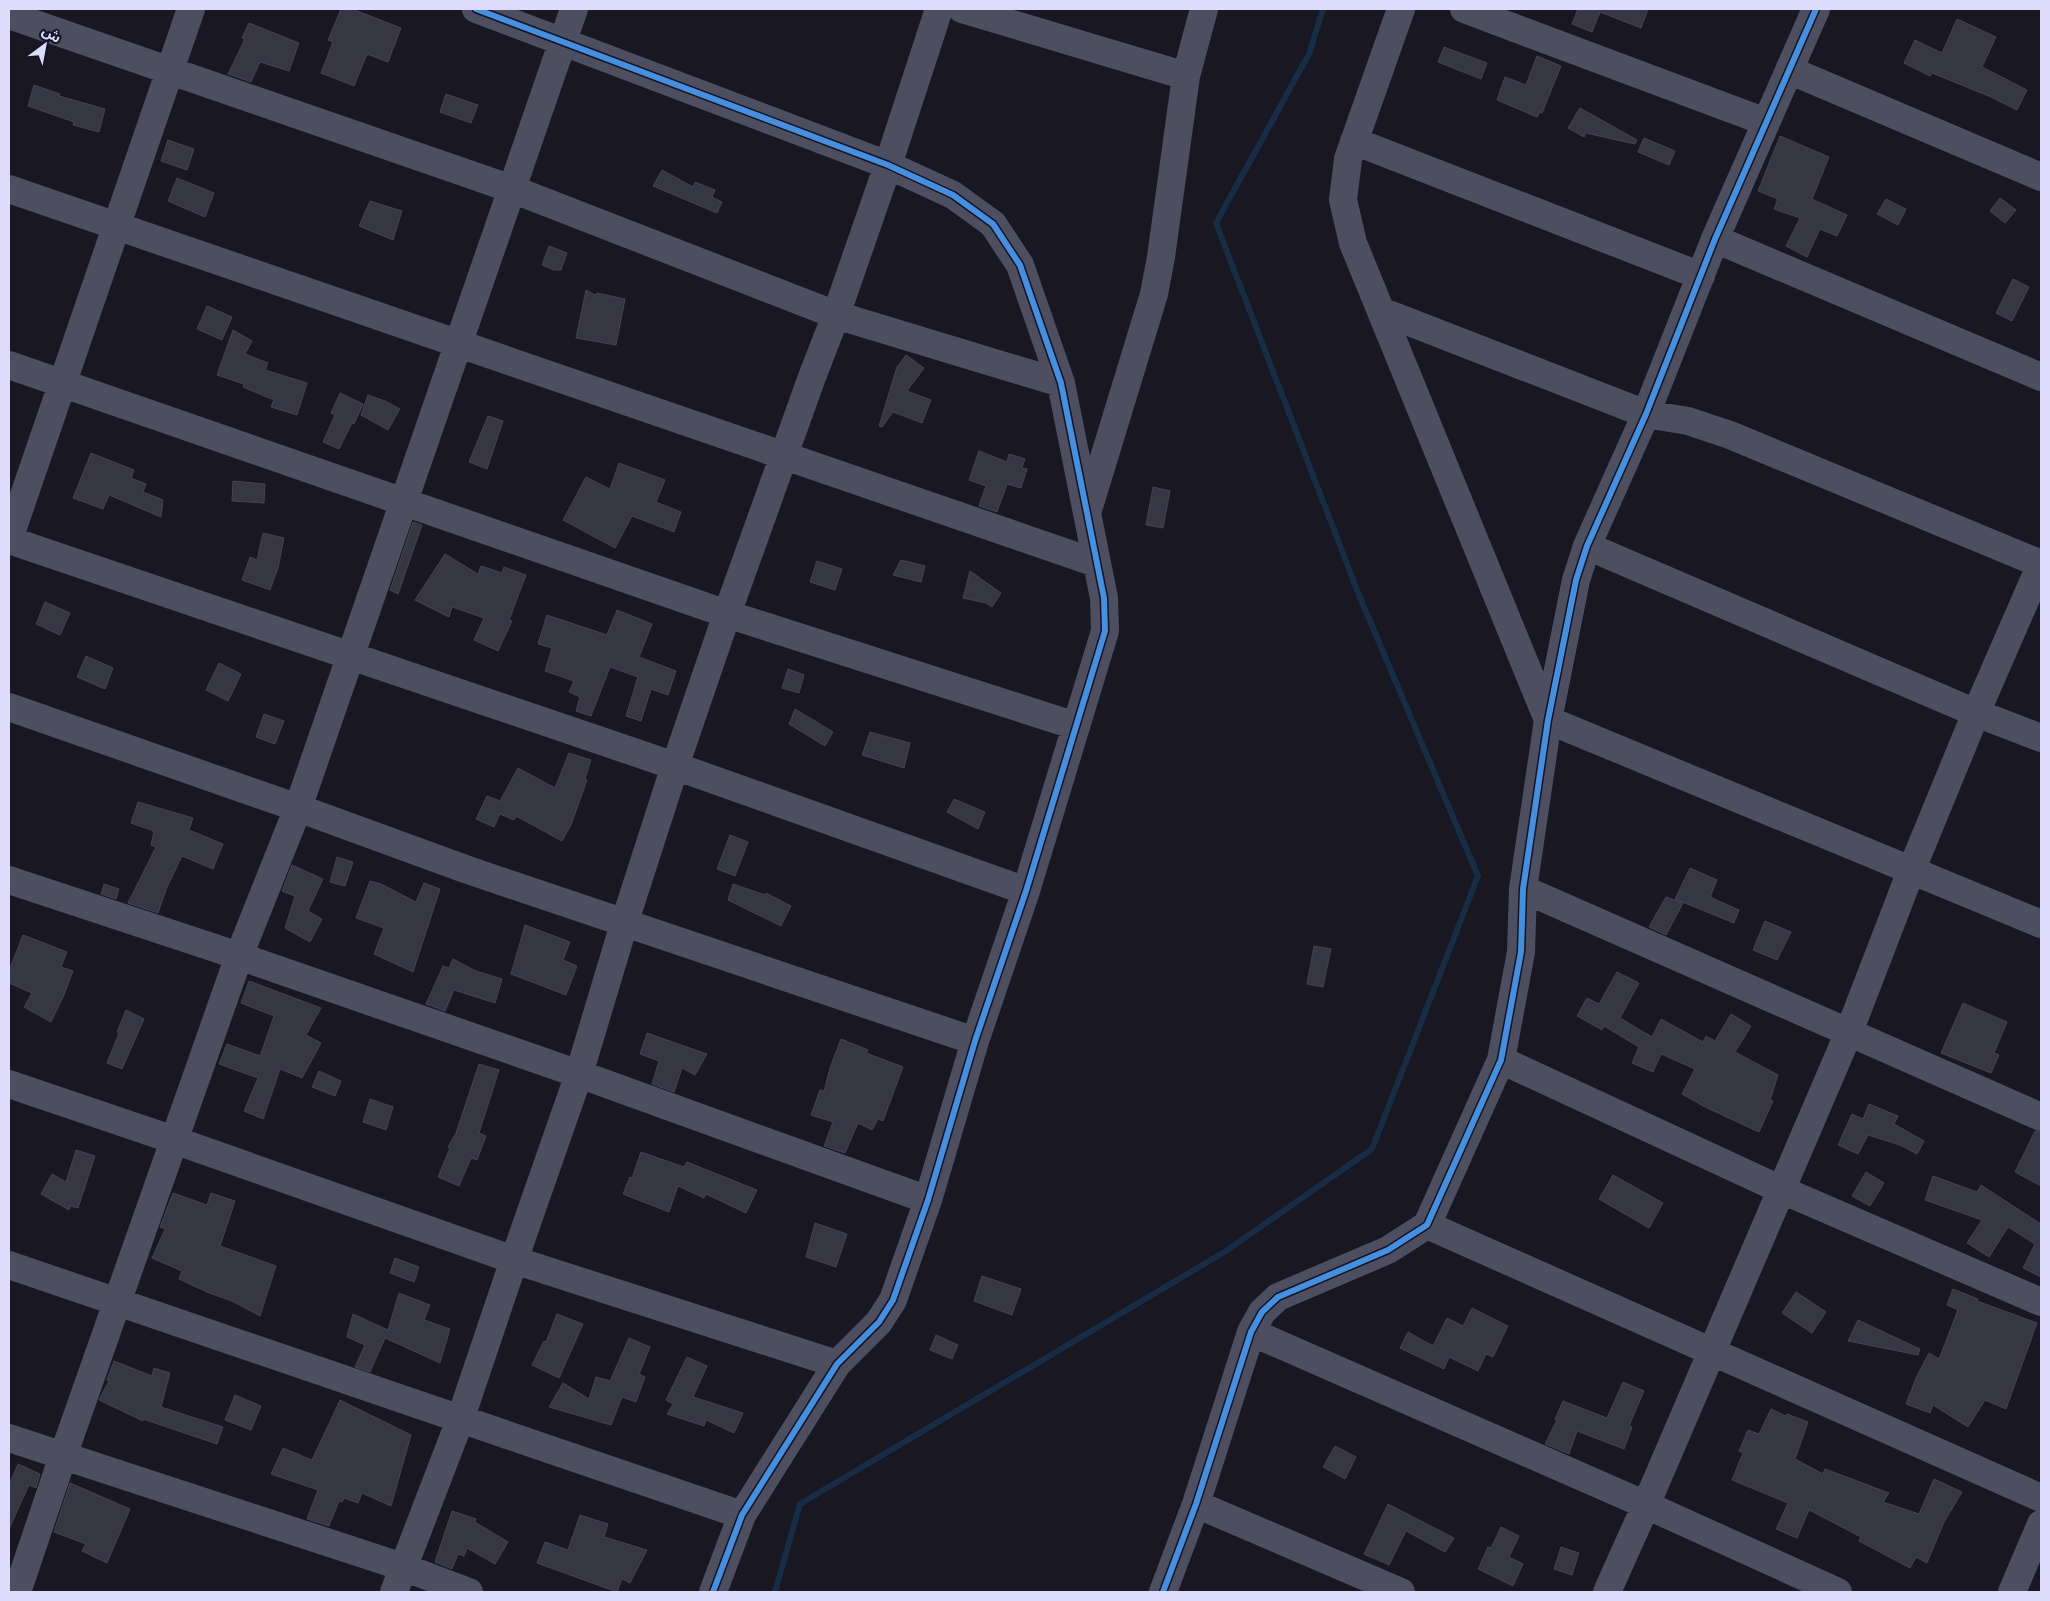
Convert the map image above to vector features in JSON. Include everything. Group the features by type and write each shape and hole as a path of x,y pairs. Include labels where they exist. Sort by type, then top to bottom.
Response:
{"street":[{"path":"191,9 9,539 675,766 1026,891"},
{"path":"476,9 563,40 888,165 953,195 993,224 1020,264 1060,383 1104,598 1105,631 1026,891 975,1041 928,1200 893,1300 879,1322 837,1364 742,1515 713,1592"},
{"path":"17,1592 239,956 298,808 574,9"},
{"path":"398,1580 460,1420 579,1074 624,924 675,766 727,614 836,315 939,9"},
{"path":"962,9 1186,76"},
{"path":"1086,514 1154,294 1163,249 1186,76 1204,9"},
{"path":"1400,9 1348,159 1343,200 1353,244 1548,720 2041,924"},
{"path":"1464,9 1766,122"},
{"path":"1163,1592 1196,1504 1251,1332 1262,1312 1278,1297 1388,1250 1428,1225 1501,1060 1522,952 1523,889 1548,720 1576,580 1587,546 1646,414 1715,239 1816,9"},
{"path":"9,15 512,189 836,315 1060,383"},
{"path":"1788,70 2041,177"},
{"path":"1354,141 1701,276"},
{"path":"9,189 1096,563"},
{"path":"1715,239 2041,376"},
{"path":"1381,311 1646,414 1688,421 1730,435 2041,564 1976,713 1911,870 1849,1032 1607,1592"},
{"path":"9,364 727,614 1076,726"},
{"path":"1587,546 1976,713 2041,738"},
{"path":"9,707 624,924 975,1041"},
{"path":"9,880 239,956 579,1074 928,1200"},
{"path":"1523,889 2041,1117"},
{"path":"1501,1060 1782,1190 2041,1302"},
{"path":"9,1084 514,1260 837,1364"},
{"path":"1428,1225 2041,1498"},
{"path":"9,1264 742,1515"},
{"path":"1251,1332 1646,1505 1838,1592"},
{"path":"9,1438 63,1456 398,1580 469,1592"},
{"path":"1196,1504 1401,1592"},
{"path":"2012,1592 2041,1524"}],"building":[{"path":"341,9 352,9 401,28 388,62 367,54 354,86 321,73 333,42 328,40"},
{"path":"1578,9 1648,9 1641,28 1600,12 1592,32 1572,24"},
{"path":"1957,19 1996,37 1982,67 2027,90 2017,110 1991,97 1932,73 1930,76 1904,63 1915,40 1942,53"},
{"path":"249,23 299,43 289,71 260,62 251,82 228,74 245,39 242,38"},
{"path":"1444,47 1487,63 1481,79 1438,62"},
{"path":"1537,56 1561,66 1542,113 1540,112 1537,117 1497,100 1505,77 1526,85"},
{"path":"34,85 60,94 59,96 105,109 99,132 73,125 74,122 28,106"},
{"path":"446,94 478,105 471,123 440,112"},
{"path":"1580,108 1637,140 1635,144 1586,133 1584,137 1568,128"},
{"path":"1780,136 1829,157 1812,199 1847,215 1837,236 1820,229 1807,257 1786,246 1800,218 1774,209 1778,199 1758,191"},
{"path":"1644,138 1675,151 1669,165 1638,152"},
{"path":"168,140 194,149 187,170 161,161"},
{"path":"662,170 693,187 695,182 715,190 712,197 722,202 717,213 653,186"},
{"path":"177,178 214,193 205,217 168,201"},
{"path":"2000,198 2016,210 2005,223 1990,211"},
{"path":"1886,199 1906,209 1898,225 1877,214"},
{"path":"370,201 402,211 393,240 359,226"},
{"path":"549,246 567,253 561,270 554,270 542,265"},
{"path":"2013,279 2029,287 2012,321 1996,313"},
{"path":"586,290 595,295 597,293 625,299 616,345 576,338"},
{"path":"207,306 232,317 222,340 197,329"},
{"path":"233,330 252,341 245,354 268,363 265,370 307,383 297,415 271,407 274,400 243,387 244,384 217,375"},
{"path":"906,355 924,368 907,391 931,400 922,423 893,412 882,427 879,426 897,367"},
{"path":"340,393 363,404 339,449 323,442 335,415 331,413"},
{"path":"368,395 400,409 388,430 361,415"},
{"path":"488,416 503,421 487,469 469,462"},
{"path":"979,451 1007,462 1009,454 1025,459 1022,468 1027,469 1021,488 1007,484 997,512 979,506 986,486 969,480"},
{"path":"91,453 134,470 131,478 146,484 143,492 163,500 161,517 109,495 103,509 73,498"},
{"path":"619,463 665,480 656,502 681,512 674,532 632,516 615,548 563,520 586,477 610,489"},
{"path":"233,481 265,484 264,503 232,501"},
{"path":"1153,487 1170,491 1163,528 1146,525"},
{"path":"413,522 422,525 398,594 390,590"},
{"path":"263,533 284,538 278,568 270,590 242,580 250,557 257,560"},
{"path":"445,554 478,574 481,566 502,573 504,567 526,575 509,620 512,621 498,651 474,640 484,618 452,607 449,617 415,600"},
{"path":"901,560 925,566 921,582 893,575"},
{"path":"817,561 842,569 835,590 810,582"},
{"path":"970,571 1001,593 992,607 986,603 963,598"},
{"path":"45,602 70,613 60,635 36,624"},
{"path":"617,610 652,624 639,657 676,671 668,695 651,689 641,721 626,716 638,677 610,667 591,716 576,711 580,697 569,692 574,681 545,671 552,648 538,644 547,615 607,635"},
{"path":"86,656 113,668 105,689 77,677"},
{"path":"219,663 241,674 228,701 206,690"},
{"path":"788,669 804,675 799,693 782,688"},
{"path":"795,709 833,732 825,746 789,724"},
{"path":"264,714 284,721 275,744 256,737"},
{"path":"870,732 910,743 904,768 862,755"},
{"path":"569,753 591,760 585,779 587,780 571,825 562,841 516,816 514,820 500,814 494,827 476,819 487,796 500,801 518,768 555,788"},
{"path":"954,799 985,812 978,829 947,812"},
{"path":"138,802 193,818 189,830 223,844 213,869 182,856 167,887 158,913 128,903 156,847 151,845 154,831 131,823"},
{"path":"730,835 748,842 735,876 717,869"},
{"path":"337,857 353,862 345,886 330,882"},
{"path":"292,865 323,879 308,911 322,919 310,942 285,928 295,896 282,891"},
{"path":"1690,868 1717,880 1710,897 1739,910 1734,923 1675,899"},
{"path":"370,881 381,884 416,902 424,883 440,889 413,972 374,954 384,928 356,918"},
{"path":"104,884 119,889 116,899 101,894"},
{"path":"733,884 765,895 766,893 791,906 781,926 728,900"},
{"path":"1666,897 1683,903 1666,935 1649,927"},
{"path":"1765,921 1791,932 1777,960 1753,950"},
{"path":"525,925 570,942 563,960 577,966 566,995 511,974"},
{"path":"23,935 67,952 61,967 73,971 51,1022 24,1007 32,993 9,983 9,971"},
{"path":"1314,946 1331,949 1323,987 1307,984"},
{"path":"453,959 476,971 502,979 495,1003 454,990 445,1011 426,1004 443,966 449,968"},
{"path":"1617,972 1639,983 1620,1018 1652,1037 1661,1019 1703,1042 1706,1036 1715,1041 1731,1014 1751,1026 1735,1052 1778,1075 1770,1100 1773,1101 1759,1132 1682,1094 1695,1069 1661,1054 1653,1072 1632,1063 1639,1047 1604,1026 1602,1030 1577,1016 1587,998 1599,1004"},
{"path":"249,981 321,1008 306,1035 321,1043 302,1078 280,1069 263,1119 244,1111 258,1078 219,1064 227,1044 260,1056 274,1016 241,1003"},
{"path":"1963,1003 2007,1022 1994,1053 1999,1055 1991,1073 1941,1053"},
{"path":"126,1010 144,1019 122,1069 107,1063"},
{"path":"647,1033 707,1054 695,1075 682,1068 674,1092 652,1084 659,1061 640,1054"},
{"path":"841,1039 868,1050 866,1053 903,1067 883,1121 878,1119 872,1130 858,1123 845,1153 824,1146 833,1122 811,1115 820,1090 824,1091"},
{"path":"479,1064 499,1070 479,1133 486,1136 477,1160 471,1158 459,1186 438,1177 450,1148 448,1147 456,1133"},
{"path":"319,1071 341,1081 335,1096 312,1087"},
{"path":"370,1099 393,1107 386,1130 363,1122"},
{"path":"1869,1104 1898,1116 1894,1124 1924,1141 1917,1154 1900,1145 1868,1135 1858,1154 1838,1145 1852,1114 1863,1119"},
{"path":"2035,1131 2041,1132 2041,1186 2015,1172"},
{"path":"76,1150 95,1156 78,1208 70,1206 69,1210 41,1194 52,1174 66,1182"},
{"path":"641,1152 684,1167 687,1162 757,1190 746,1213 706,1194 704,1198 678,1186 669,1212 623,1194 630,1177 632,1178"},
{"path":"1866,1172 1884,1183 1870,1206 1852,1196"},
{"path":"1613,1175 1663,1203 1649,1228 1599,1199"},
{"path":"1933,1176 1977,1192 1981,1185 2041,1224 2041,1277 2023,1268 2035,1244 2008,1227 1989,1257 1967,1243 1982,1220 1925,1200"},
{"path":"173,1193 207,1205 211,1193 235,1201 220,1246 276,1266 260,1316 232,1301 179,1279 182,1271 152,1258 165,1229 160,1227"},
{"path":"815,1223 847,1234 836,1267 806,1257"},
{"path":"395,1258 419,1267 414,1282 390,1273"},
{"path":"982,1276 1021,1289 1012,1315 974,1301"},
{"path":"1953,1289 1978,1299 1977,1301 2037,1323 2006,1409 1985,1400 1968,1427 1933,1405 1930,1413 1906,1404 1916,1378 1929,1353 1939,1359 1958,1310 1947,1305"},
{"path":"1796,1292 1826,1312 1812,1333 1782,1313"},
{"path":"399,1293 430,1305 424,1320 450,1329 440,1363 385,1338 370,1372 355,1367 365,1345 347,1337 353,1314 388,1330"},
{"path":"1472,1308 1508,1326 1493,1357 1486,1354 1478,1371 1449,1357 1444,1369 1400,1348 1408,1332 1433,1346 1447,1318 1463,1326"},
{"path":"557,1314 583,1324 559,1378 532,1365 544,1341 546,1342"},
{"path":"1858,1320 1920,1349 1918,1355 1848,1341"},
{"path":"936,1335 958,1345 952,1359 930,1350"},
{"path":"629,1338 650,1347 639,1374 645,1377 636,1402 622,1397 611,1425 549,1407 563,1383 589,1399 596,1377 610,1381"},
{"path":"687,1357 707,1366 693,1397 743,1413 734,1433 706,1420 704,1426 667,1414 673,1404 666,1400"},
{"path":"114,1361 152,1376 154,1368 170,1373 161,1407 223,1427 217,1444 143,1419 143,1421 99,1400 109,1381 107,1380"},
{"path":"1623,1382 1644,1391 1629,1426 1632,1427 1624,1449 1577,1431 1569,1454 1545,1444 1557,1420 1555,1419 1563,1401 1607,1418"},
{"path":"235,1395 261,1406 251,1430 225,1420"},
{"path":"340,1400 411,1435 391,1506 362,1493 358,1503 344,1498 342,1502 339,1501 329,1526 307,1519 318,1490 271,1474 283,1448 312,1460"},
{"path":"1771,1409 1786,1416 1787,1414 1808,1422 1795,1459 1823,1474 1825,1469 1889,1493 1883,1502 1919,1514 1934,1479 1962,1492 1944,1522 1927,1563 1916,1557 1910,1568 1859,1541 1861,1537 1809,1510 1797,1538 1776,1529 1788,1503 1732,1480 1743,1453 1739,1451 1748,1430 1759,1434"},
{"path":"1335,1446 1356,1457 1345,1479 1323,1467"},
{"path":"18,1464 40,1474 36,1488 29,1485 9,1529 9,1485"},
{"path":"70,1483 130,1509 107,1563 82,1551 86,1544 54,1532"},
{"path":"1388,1504 1454,1538 1445,1552 1406,1531 1389,1565 1364,1554"},
{"path":"452,1511 476,1519 475,1522 508,1542 495,1564 467,1548 464,1556 458,1554 452,1569 435,1562"},
{"path":"580,1515 608,1524 604,1537 647,1550 630,1583 622,1579 617,1592 537,1563 545,1542 568,1550"},
{"path":"1501,1527 1519,1536 1509,1557 1523,1564 1513,1586 1478,1569 1488,1547 1491,1548"},
{"path":"1561,1547 1579,1553 1572,1575 1554,1569"}],"waterway":[{"path":"775,1592 800,1504 1226,1251 1372,1149 1478,876 1359,595 1216,223 1309,54 1323,9"}],"cycle path":[{"path":"476,9 888,165 953,195 993,224 1020,265 1061,383 1104,598 1105,631 1026,891 975,1041 928,1200 893,1300 879,1322 837,1364 742,1515 713,1592"},
{"path":"1163,1592 1196,1504 1251,1332 1262,1312 1278,1297 1388,1250 1427,1225 1501,1060 1521,952 1523,889 1548,720 1576,580 1587,546 1646,414 1715,239 1816,9"}]}
